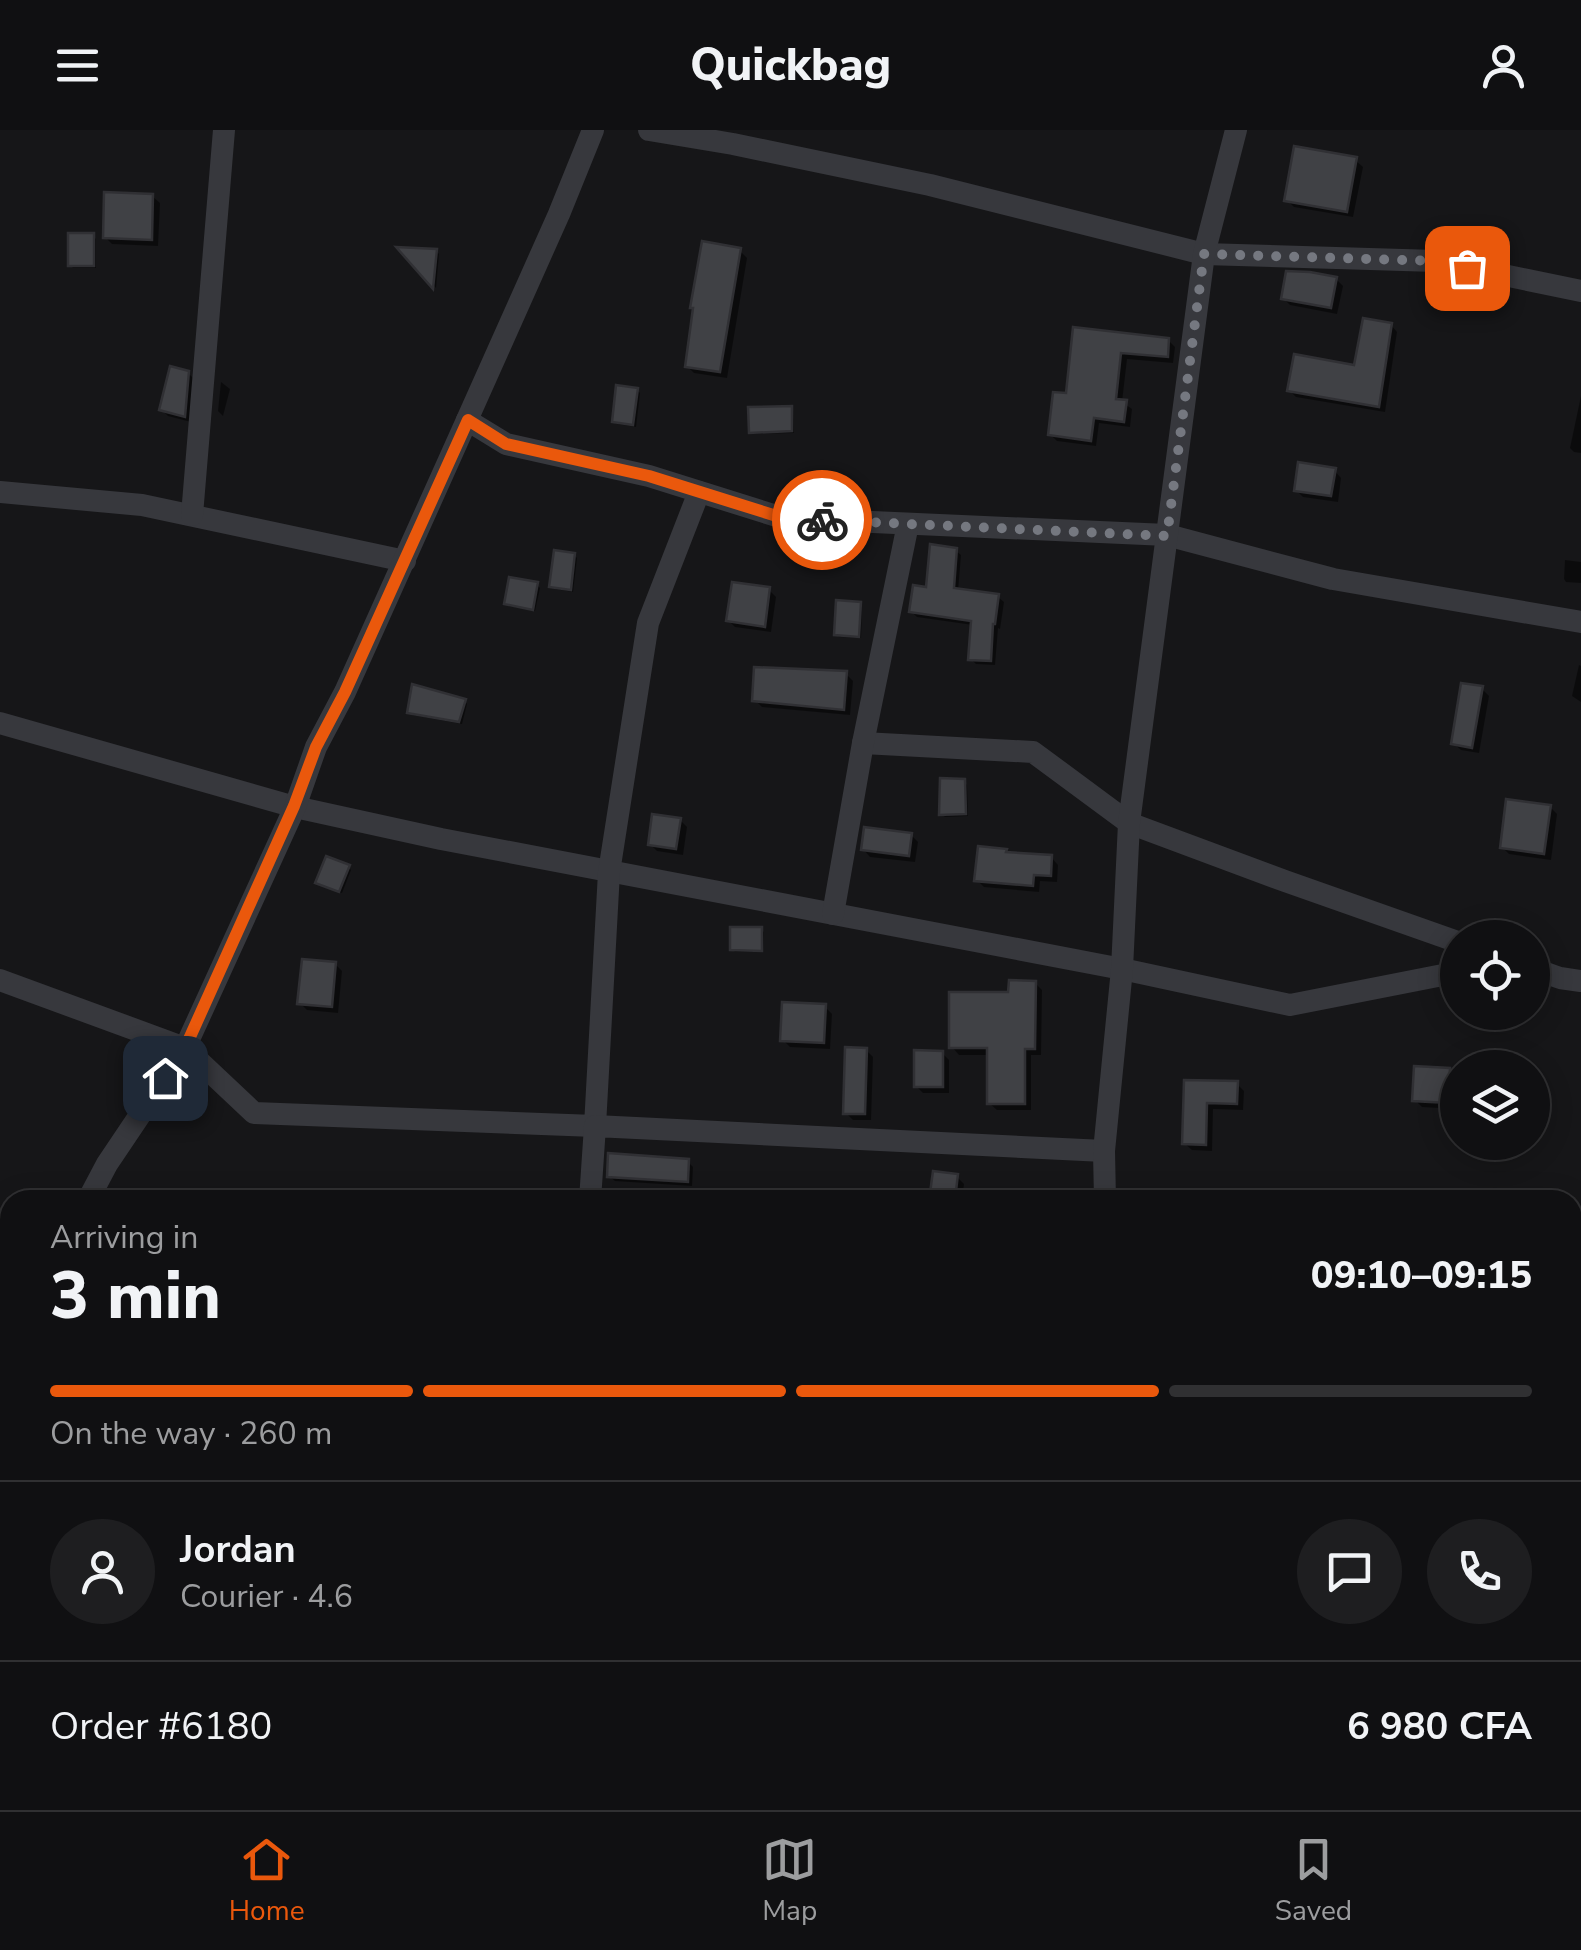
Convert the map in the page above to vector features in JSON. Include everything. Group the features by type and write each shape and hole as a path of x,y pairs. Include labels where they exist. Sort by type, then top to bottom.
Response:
{"street":[{"path":"192,515 224,130"},
{"path":"93,1190 185,1048 294,806 316,747 345,692 468,420 593,130"},
{"path":"649,130 930,185 1204,254 1436,261 1581,292"},
{"path":"1105,1190 1104,1151 1122,970 1130,822 1204,254 1236,130"},
{"path":"468,420 506,444 649,476 783,518 1167,536 1333,579 1581,622"},
{"path":"0,492 142,505 405,561"},
{"path":"591,1190 609,872 648,624 699,492"},
{"path":"832,914 908,524"},
{"path":"0,723 294,806 441,840 1290,1005 1440,976"},
{"path":"863,742 1032,752 1130,822 1440,936"},
{"path":"1550,974 1581,982"},
{"path":"0,980 185,1048 254,1114 1104,1151"}],"building":[{"path":"1294,146 1357,157 1347,212 1284,201"},
{"path":"104,192 153,194 152,240 103,238"},
{"path":"68,233 94,233 94,266 68,266"},
{"path":"702,241 741,248 720,372 685,367"},
{"path":"396,247 437,249 433,289"},
{"path":"1286,271 1337,277 1331,308 1281,299"},
{"path":"1363,318 1392,323 1379,407 1287,391 1294,354 1354,365"},
{"path":"1073,327 1169,338 1168,357 1121,353 1116,399 1127,400 1124,422 1094,418 1091,441 1048,435 1053,392 1066,393"},
{"path":"170,366 189,371 185,417 159,410"},
{"path":"616,385 638,388 633,425 612,422"},
{"path":"792,406 792,431 749,433 748,407"},
{"path":"1298,462 1336,468 1331,496 1294,491"},
{"path":"930,544 957,548 954,588 999,594 991,661 968,660 971,621 909,612 913,585 926,587"},
{"path":"554,550 575,553 571,590 549,587"},
{"path":"509,577 538,582 533,610 504,604"},
{"path":"732,582 770,587 765,627 726,621"},
{"path":"836,600 861,602 859,637 834,635"},
{"path":"754,667 847,671 844,710 752,701"},
{"path":"1461,683 1483,686 1472,748 1451,744"},
{"path":"412,684 466,699 459,722 407,713"},
{"path":"940,778 965,779 966,814 939,815"},
{"path":"1506,799 1551,805 1544,854 1500,848"},
{"path":"652,814 681,818 676,849 648,845"},
{"path":"864,827 912,833 909,856 861,850"},
{"path":"978,846 1052,855 1051,876 1034,875 1033,886 974,881"},
{"path":"326,856 350,865 339,892 315,883"},
{"path":"730,927 762,927 762,951 730,950"},
{"path":"302,959 336,962 332,1007 297,1004"},
{"path":"1009,980 1036,981 1035,1049 1025,1049 1025,1104 987,1104 987,1048 949,1048 949,992 1008,992"},
{"path":"782,1002 826,1004 824,1043 780,1041"},
{"path":"845,1047 867,1048 865,1114 843,1114"},
{"path":"914,1050 943,1051 943,1087 914,1087"},
{"path":"1414,1066 1440,1067 1440,1103 1412,1101"},
{"path":"1184,1080 1238,1081 1237,1104 1207,1103 1206,1145 1182,1144"},
{"path":"608,1153 689,1159 688,1182 607,1177"},
{"path":"933,1171 958,1174 956,1190 930,1190"}],"way so far":[{"path":"822,520 1167,536 1204,254 1436,261 1467,268"}],"route":[{"path":"165,1078 185,1048 294,806 316,747 345,692 468,420 506,444 649,476 783,518 822,520"}]}
